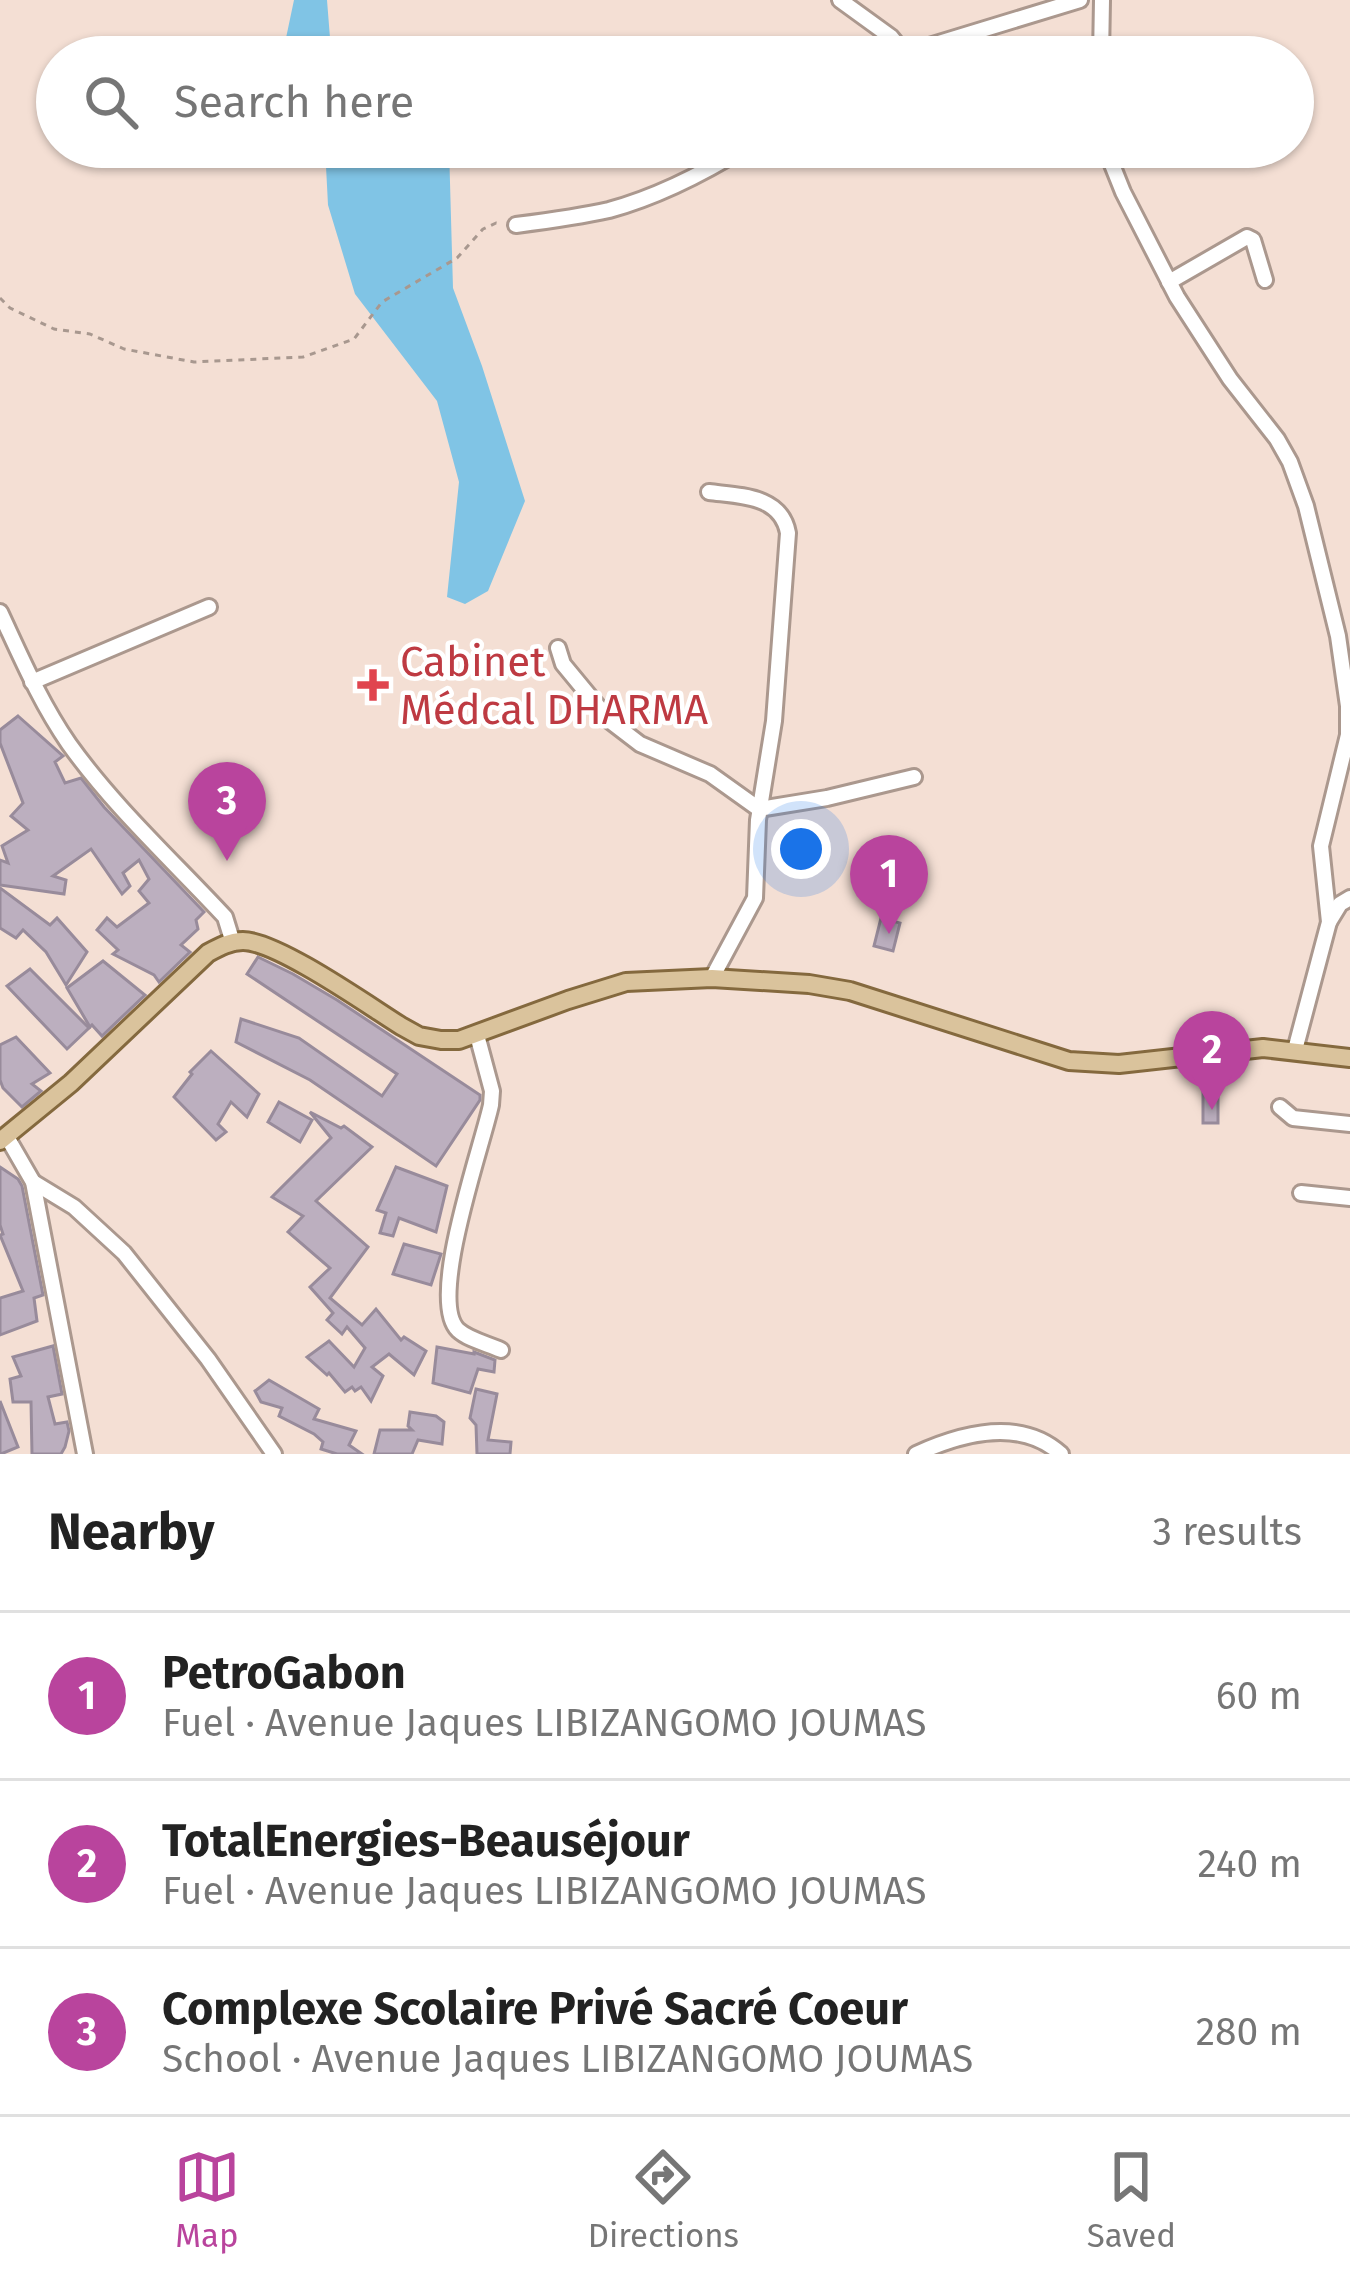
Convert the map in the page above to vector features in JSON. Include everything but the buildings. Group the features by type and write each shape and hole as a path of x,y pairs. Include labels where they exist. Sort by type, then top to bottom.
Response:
{"main road":[{"path":"3,1139 70,1084 208,953 223,944 243,941 264,944 419,1036 441,1040 477,1035 626,982 712,978 850,991 1069,1061 1118,1064 1244,1048 1350,1058"}],"street":[{"path":"840,0 889,36"},
{"path":"961,36 1080,0"},
{"path":"1101,36 1102,0"},
{"path":"516,225 626,205 708,168"},
{"path":"1113,168 1169,282 1230,379 1291,463 1306,506 1338,636 1348,706 1348,735 1321,845 1329,922"},
{"path":"1169,282 1247,237 1253,240 1265,280"},
{"path":"709,492 766,502 785,519 788,533 755,898 712,978"},
{"path":"32,682 209,607"},
{"path":"0,612 32,682 68,741 225,917 233,943"},
{"path":"559,648 563,664 610,721 640,744 710,774 760,809 827,799 914,777"},
{"path":"1295,1050 1329,922 1350,898"},
{"path":"477,1035 492,1091 491,1106 460,1220 447,1301 458,1330 500,1350"},
{"path":"1280,1107 1293,1118 1350,1124"},
{"path":"3,1139 33,1182 74,1207 124,1253 208,1359 274,1454"},
{"path":"33,1182 85,1454"},
{"path":"1301,1193 1350,1198"},
{"path":"916,1454 989,1432 1035,1436 1061,1454"}],"path":[{"path":"0,298 10,308 54,329 90,334 124,349 194,362 303,357 354,339 382,302 457,258 483,229 496,223 516,225"}],"water":[{"path":"294,0 327,0 330,36 286,36"},
{"path":"326,168 450,168 453,288 525,501 488,591 465,604 447,597 459,482 437,401 355,294 328,205"}],"place":[{"name":"Cabinet Médcal DHARMA","path":"373,685"},
{"name":"Complexe Scolaire Privé Sacré Coeur","path":"227,861"},
{"name":"PetroGabon","path":"889,934"},
{"name":"TotalEnergies-Beauséjour","path":"1212,1110"}]}
